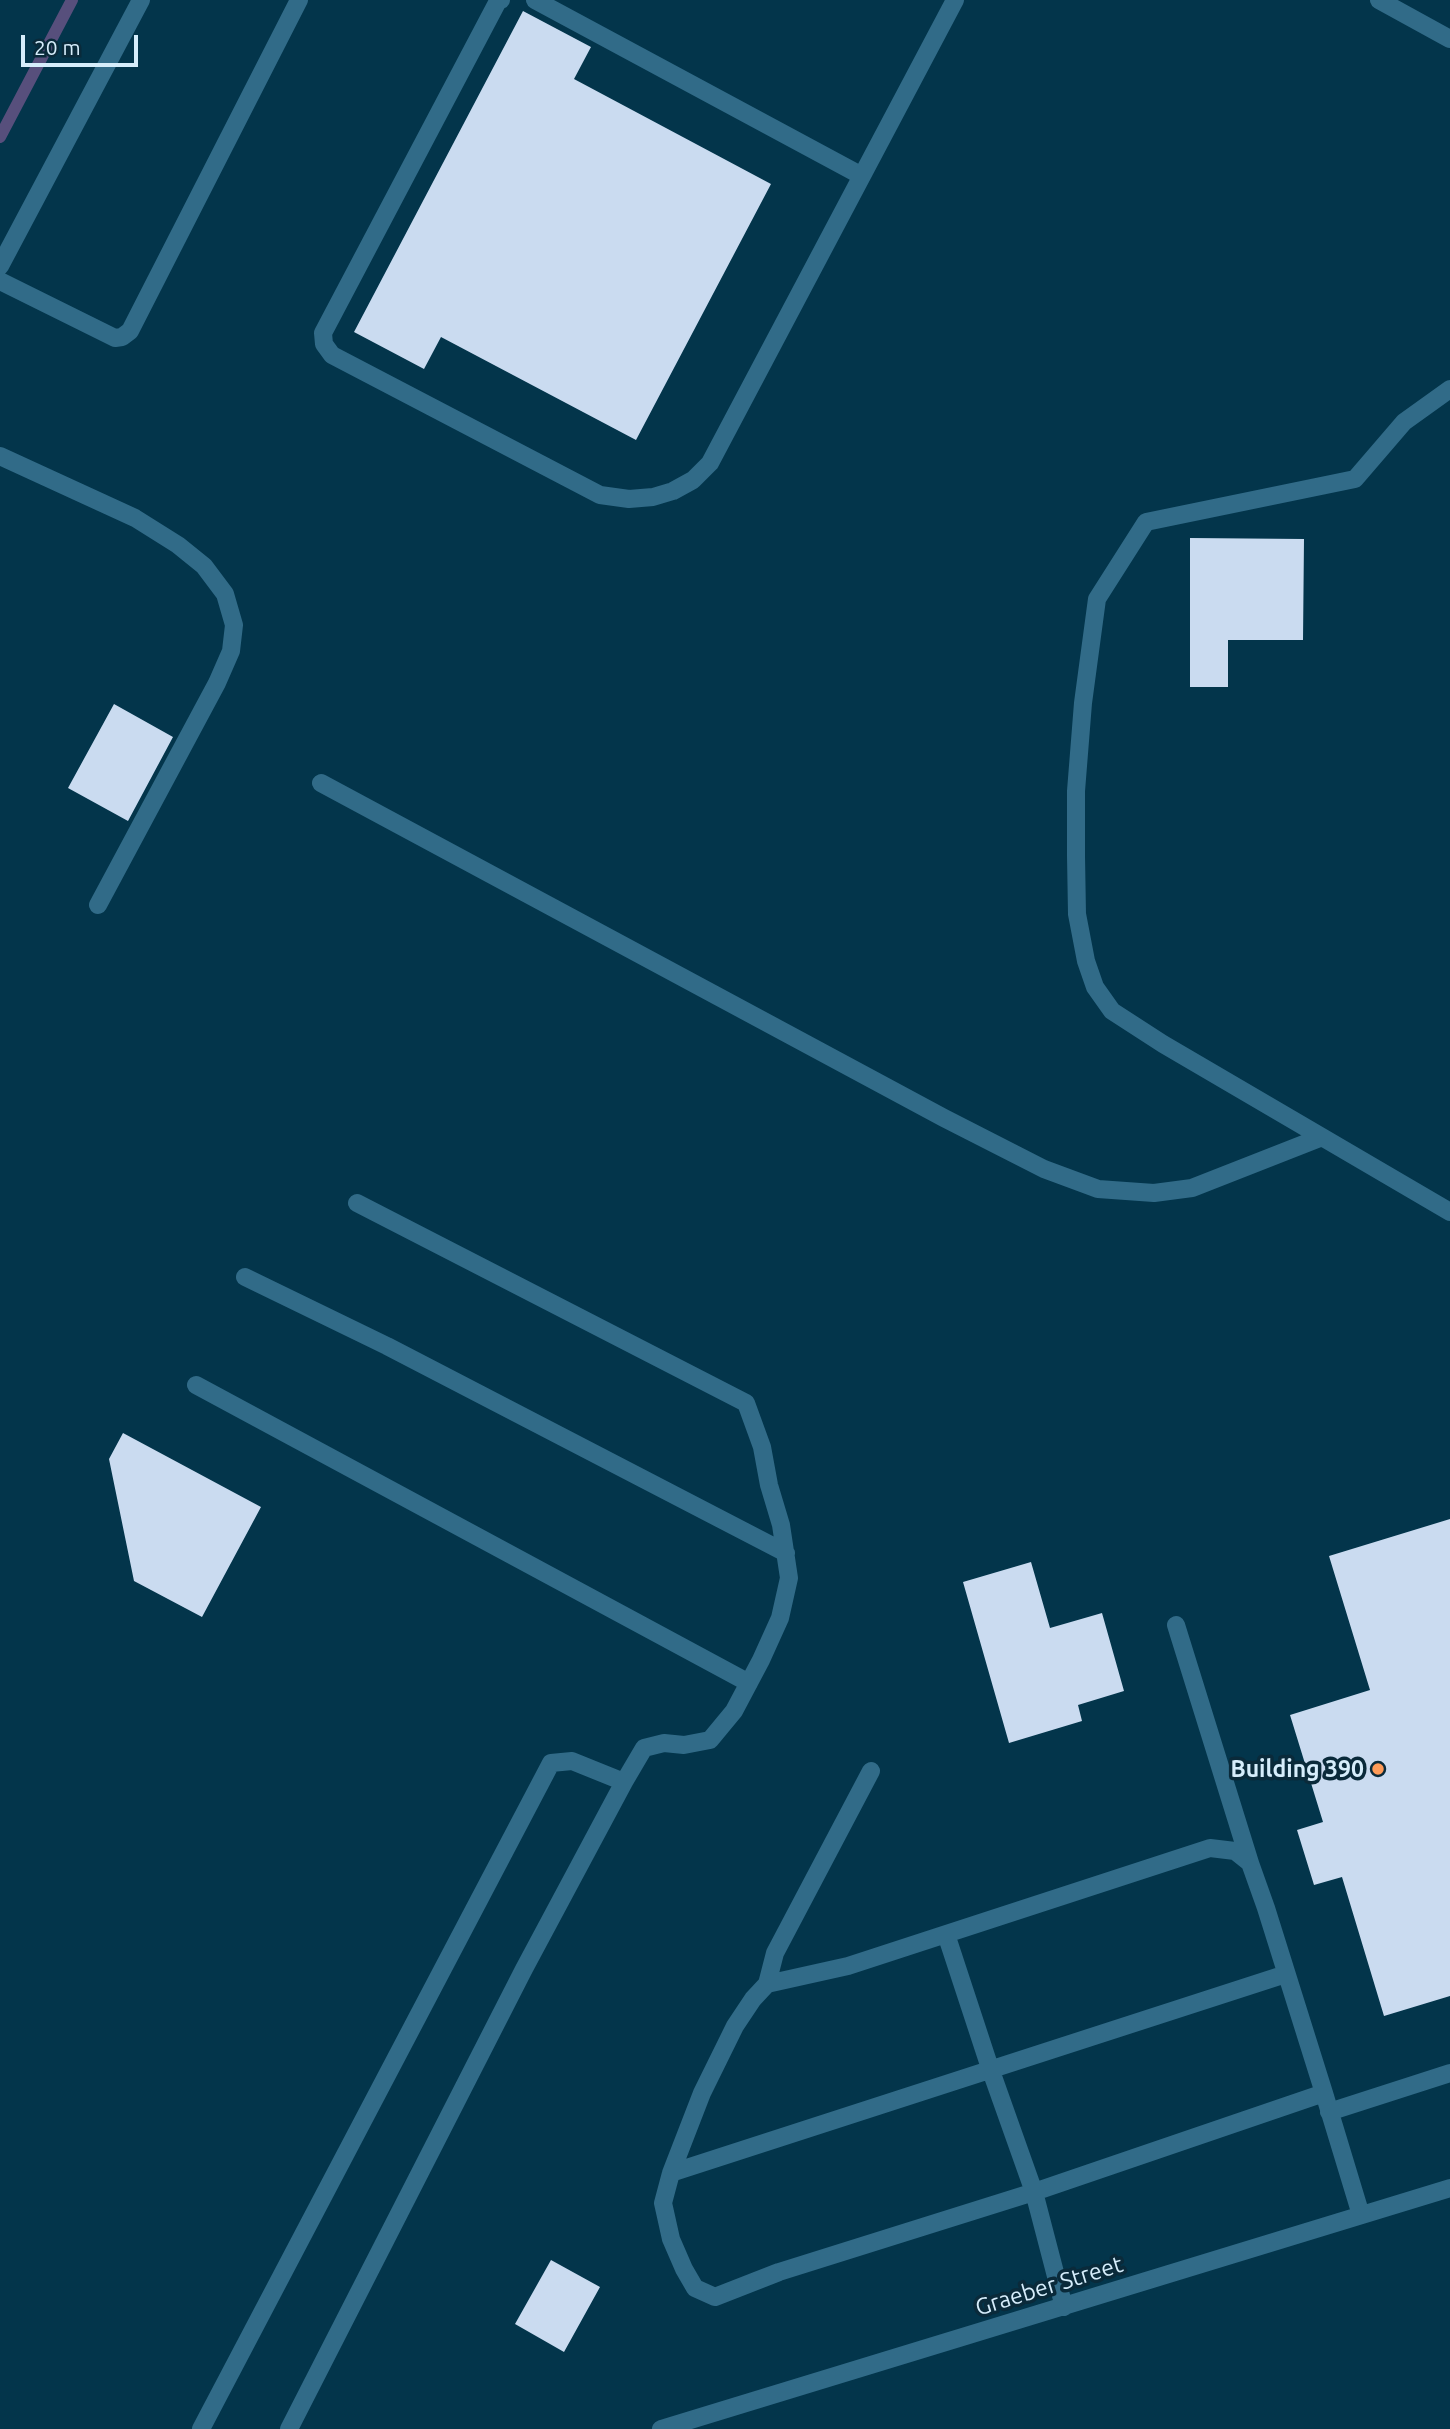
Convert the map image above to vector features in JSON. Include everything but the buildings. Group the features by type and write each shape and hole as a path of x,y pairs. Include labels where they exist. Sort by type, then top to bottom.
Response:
{"street":[{"path":"0,266 141,0"},
{"path":"0,281 115,338 130,331 299,0"},
{"path":"501,0 498,1 323,332 324,344 332,355 600,495 629,499 653,498 673,491 693,480 710,464 955,0"},
{"path":"535,0 862,176"},
{"path":"1379,0 1450,38"},
{"path":"1450,389 1404,422 1355,479 1146,522 1097,599 1083,703 1076,817 1077,914 1086,961 1095,987 1112,1011 1136,1028 1450,1212"},
{"path":"0,456 135,518 178,545 204,566 225,594 234,625 230,651 217,683 97,905"},
{"path":"321,783 944,1118 1044,1169 1097,1189 1154,1193 1192,1188 1237,1173 1322,1137"},
{"path":"289,2429 518,1981 624,1782 644,1748 664,1743 684,1745 710,1740 734,1711 780,1618 789,1578 786,1553 762,1447 746,1403 357,1203"},
{"path":"245,1277 387,1346 786,1553"},
{"path":"196,1385 749,1683"},
{"path":"1176,1625 1361,2216"},
{"path":"201,2429 551,1763 572,1761 624,1782"},
{"path":"871,1772 775,1953 767,1984 753,1999 736,2026 702,2093 671,2173 663,2203 671,2239 695,2288 715,2297 779,2272 1034,2192 1324,2093"},
{"path":"767,1984 848,1966 1210,1848 1235,1851 1250,1863"},
{"path":"946,1934 1034,2192 1064,2307"},
{"path":"671,2173 1286,1974"},
{"path":"1329,2112 1450,2073"},
{"name":"Graeber Street","path":"661,2429 1450,2188"}],"waterway":[{"path":"0,137 72,0"}],"place":[{"name":"Building 390","path":"1378,1769"}]}
